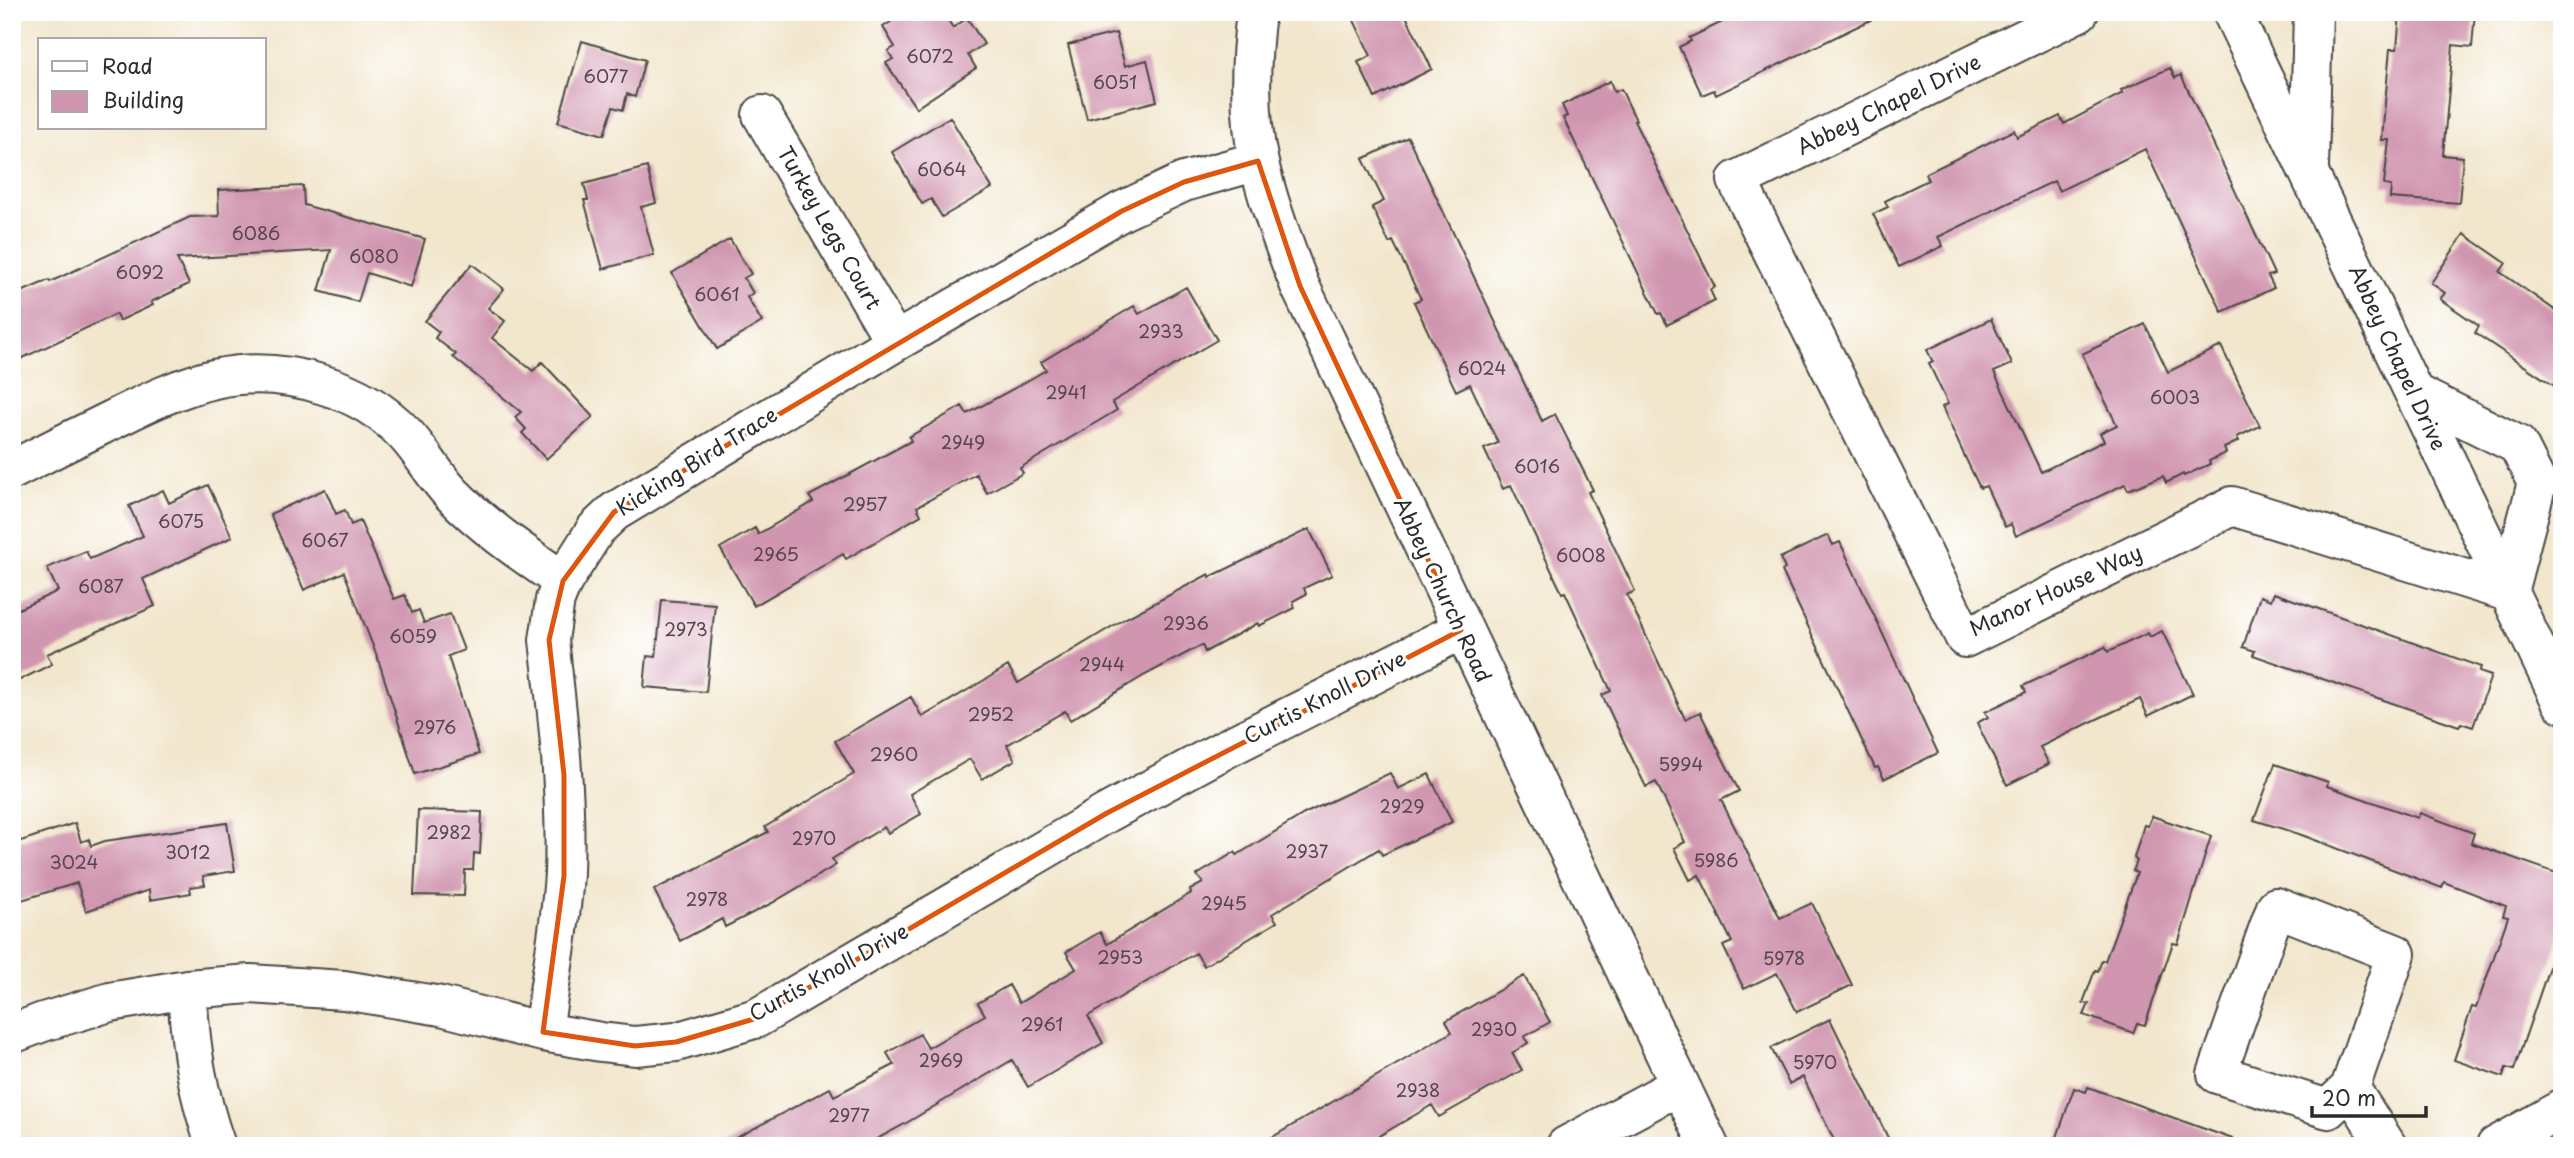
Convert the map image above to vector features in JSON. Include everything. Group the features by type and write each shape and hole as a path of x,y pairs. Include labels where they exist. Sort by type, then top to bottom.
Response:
{"street":[{"name":"Abbey Church Road","path":"1256,12 1252,45 1252,103 1258,161 1273,218 1300,286 1461,630 1709,1146"},
{"name":"Abbey Chapel Drive","path":"1737,180 2079,12"},
{"name":"Abbey Chapel Drive","path":"2232,12 2562,703"},
{"path":"2309,172 2314,12"},
{"name":"Turkey Legs Court","path":"762,115 895,342"},
{"name":"Kicking Bird Trace","path":"544,1032 564,876 564,775 549,640 555,600 563,581 596,529 614,512 895,342 1122,212 1184,182 1258,161"},
{"name":"Manor House Way","path":"1737,180 1965,638 2232,506 2508,592"},
{"path":"12,470 166,393 209,378 255,373 302,377 344,391 376,409 405,434 450,492 506,542 563,581"},
{"path":"2414,393 2518,445 2537,483 2508,592"},
{"name":"Curtis Knoll Drive","path":"12,1034 43,1021 110,1002 187,989 250,984 344,990 441,1006 544,1032 635,1046 676,1042 757,1018 1107,813 1227,748 1461,630"},
{"path":"2276,907 2396,954 2350,1088 2328,1109 2217,1074 2276,907"},
{"path":"187,989 190,1043 205,1114 216,1146"},
{"path":"1566,1146 1678,1086"},
{"path":"2350,1088 2387,1146"},
{"path":"2496,1146 2562,1109"}],"highlighted area":[{"path":"1258,161 1300,286 1461,630 1107,813 757,1018 676,1042 635,1046 543,1032 564,876 564,775 549,640 563,581 614,512 1122,211 1184,182"}],"building":[{"path":"906,12 943,12 953,28 967,18 984,44 968,55 976,68 916,108 886,63 893,59 888,51 895,47 883,27"},
{"path":"1350,12 1404,12 1432,69 1375,98 1358,62 1371,56"},
{"path":"1743,12 1887,12 1716,95 1714,90 1702,95 1679,47 1691,41 1689,38"},
{"path":"2400,12 2475,12 2472,47 2453,45 2443,155 2463,157 2459,203 2390,198 2391,186 2384,185 2389,140 2382,140 2385,103 2390,49 2397,49"},
{"path":"1116,33 1125,66 1147,60 1157,101 1087,119 1068,45"},
{"path":"582,41 645,60 635,97 627,94 623,110 613,107 604,135 558,122"},
{"path":"2170,68 2175,78 2181,75 2274,274 2268,276 2274,288 2222,312 2145,149 2059,191 2054,181 1938,237 1943,246 1899,267 1873,214 1888,207 1885,201 1928,180 1925,174 2014,130 2017,137 2060,116 2064,124 2123,93 2121,90"},
{"path":"1610,81 1614,92 1621,89 1715,287 1710,290 1715,301 1667,325 1661,313 1658,314 1563,118 1567,116 1562,105"},
{"path":"950,117 992,188 942,217 931,199 922,204 892,152"},
{"path":"1408,137 1542,421 1555,414 1593,490 1588,492 1635,591 1627,595 1685,719 1700,712 1739,791 1721,800 1780,918 1812,903 1852,985 1797,1012 1777,973 1744,989 1723,946 1732,942 1699,875 1690,880 1674,848 1685,842 1656,782 1646,787 1602,695 1611,691 1565,592 1562,593 1511,485 1503,489 1484,449 1498,443 1470,384 1456,391 1414,302 1421,299 1393,241 1389,243 1372,207 1384,201 1363,159"},
{"path":"647,167 656,203 641,207 654,255 603,269 584,200 588,200 584,184"},
{"path":"303,186 304,205 425,239 411,287 367,273 358,302 319,291 331,250 177,259 189,284 119,321 116,314 12,363 12,296 49,280 50,282 190,217 219,216 218,190"},
{"path":"2464,234 2506,263 2500,272 2562,315 2562,391 2475,333 2479,326 2440,299 2445,293 2431,283"},
{"path":"730,239 751,274 744,278 753,293 747,297 762,322 717,349 672,273"},
{"path":"472,264 504,289 488,308 505,321 492,338 533,371 542,362 593,417 546,459 522,433 526,429 515,417 521,412 453,357 456,354 435,338 439,332 425,321"},
{"path":"1186,287 1217,340 1112,402 1117,410 1020,468 1023,473 987,493 976,474 917,507 921,515 846,559 843,554 754,606 720,548 755,528 758,534 813,502 809,496 911,441 909,437 962,406 967,414 1046,370 1041,362 1134,306 1139,314"},
{"path":"1991,319 2012,364 1994,372 2041,472 2104,441 2100,433 2117,425 2082,354 2145,324 2168,372 2221,346 2260,426 2237,437 2239,441 2224,448 2226,453 2209,461 2210,464 2184,476 2183,474 2166,483 2163,476 2128,490 2125,484 2016,536 2011,524 2005,527 1986,486 1980,488 1965,457 1942,407 1948,404 1929,364 1933,362 1927,350"},
{"path":"208,485 232,537 143,579 155,606 47,654 52,664 12,684 12,612 58,591 47,568 86,551 90,559 143,536 129,506 163,490 169,503"},
{"path":"325,489 336,514 345,510 351,525 360,521 394,599 405,595 412,613 419,610 424,623 450,614 464,650 448,656 479,754 415,774 378,659 344,572 304,590 270,514"},
{"path":"1309,529 1332,575 1304,588 1306,594 1293,601 1295,608 1259,626 1258,623 1205,652 1202,645 1070,720 1065,711 1007,745 1015,760 982,779 970,759 910,794 921,814 888,833 884,827 832,859 836,865 772,903 725,927 722,919 680,941 654,890 768,832 765,827 854,774 835,741 911,697 922,717 1008,666 1018,683 1126,618 1209,574 1210,577"},
{"path":"1828,535 1833,545 1840,542 1938,753 1884,779 1878,767 1875,768 1782,571 1785,569 1780,558"},
{"path":"2274,593 2481,667 2479,672 2491,676 2473,727 2461,723 2459,726 2253,655 2255,651 2243,647 2260,596 2271,600"},
{"path":"662,600 715,604 706,692 644,687 647,656 656,657"},
{"path":"2162,631 2193,694 2148,716 2140,699 2095,720 2040,747 2049,764 2007,785 1977,723 1988,717 1985,712 2026,692 2023,686 2105,647 2108,652 2148,633 2150,637"},
{"path":"2275,764 2328,782 2327,786 2418,818 2420,813 2474,833 2471,843 2562,875 2562,929 2514,1070 2506,1068 2503,1077 2454,1060 2472,1007 2476,1008 2508,917 2503,916 2506,906 2444,882 2442,888 2299,834 2254,820"},
{"path":"1390,773 1398,789 1429,774 1452,822 1382,855 1379,849 1272,914 1277,922 1204,966 1196,953 1088,1016 1103,1043 1028,1087 1012,1060 864,1146 721,1146 830,1088 834,1096 894,1065 887,1053 920,1034 928,1048 985,1015 978,1003 1009,985 1019,1003 1076,969 1066,952 1100,932 1107,944 1191,893 1190,890 1203,883 1197,875 1235,852 1237,855 1304,814"},
{"path":"418,810 482,812 480,854 474,853 473,870 465,870 464,896 414,895"},
{"path":"2152,816 2211,836 2178,944 2173,943 2145,1025 2137,1023 2133,1033 2084,1015 2089,1004 2083,1003 2095,970 2098,971 2102,960 2105,961 2137,873 2133,871 2137,861 2134,858 2144,825 2148,826"},
{"path":"75,823 81,842 89,839 91,846 105,841 227,823 235,871 203,876 205,885 190,887 191,893 150,900 149,890 86,911 77,883 12,903 12,844"},
{"path":"1524,976 1550,1022 1524,1037 1528,1043 1512,1053 1522,1070 1439,1117 1432,1105 1362,1146 1257,1146 1452,1032 1446,1021"},
{"path":"1830,1019 1892,1146 1837,1146 1803,1077 1789,1084 1771,1048"},
{"path":"2088,1087 2238,1141 2237,1146 2054,1146 2074,1088 2086,1092"}]}
